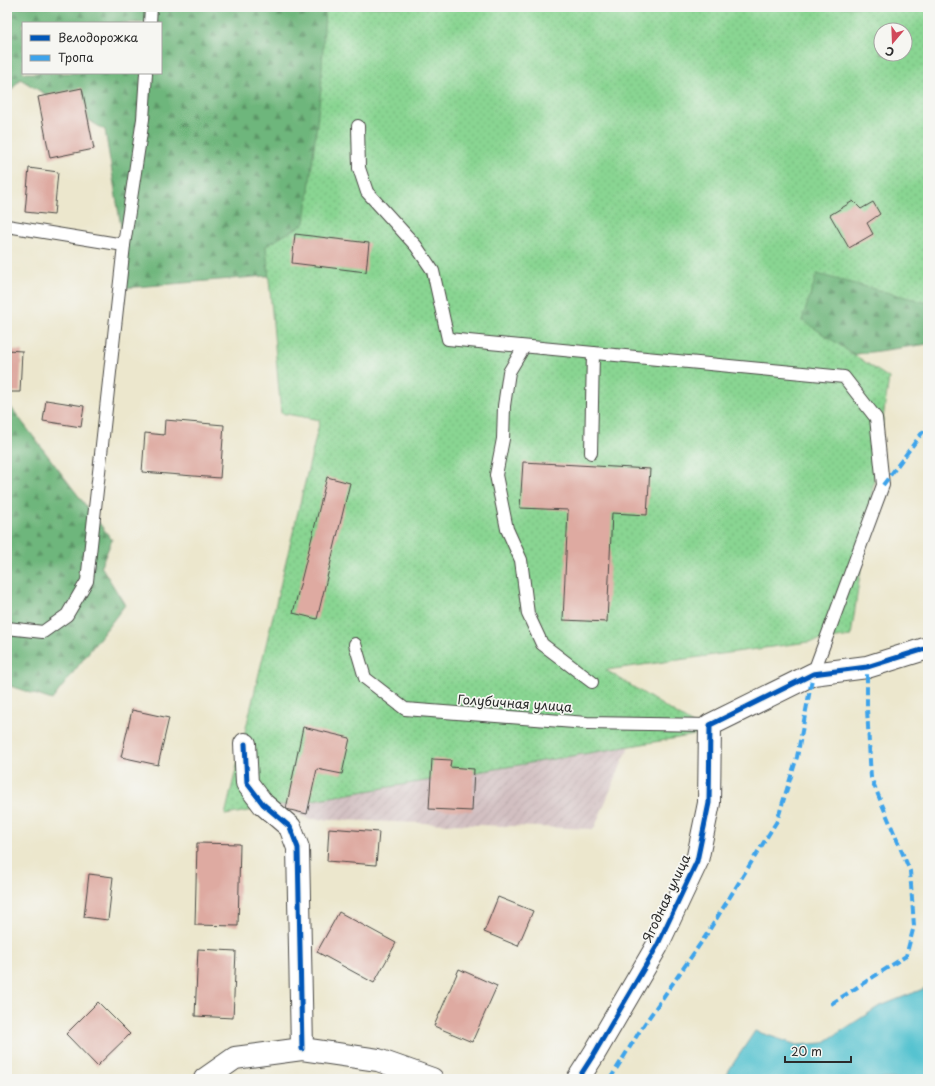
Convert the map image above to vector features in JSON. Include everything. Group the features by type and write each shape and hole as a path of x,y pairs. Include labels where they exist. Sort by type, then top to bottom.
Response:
{"street":[{"path":"710,725 813,674 867,667 928,648"},
{"name":"Ягодная улица","path":"578,1079 657,946 697,861 709,803 710,725"},
{"path":"245,744 247,783 262,804 290,827 298,848 302,1049"},
{"path":"205,1079 235,1058 302,1049 378,1060 432,1079"}],"lane":[{"path":"150,22 151,7"},
{"path":"7,628 43,632 67,615 87,581 124,245 143,119 146,74"},
{"path":"358,126 359,168 367,192 416,246 433,271 448,339 844,377 876,418 883,485 813,674"},
{"path":"7,226 124,245"},
{"path":"524,347 509,372 504,406 503,439 496,475 507,529 521,560 528,614 542,644 592,682"},
{"path":"591,454 593,353"},
{"name":"Голубичная улица","path":"354,644 365,678 405,709 587,723 710,725"}],"shaded area":[{"path":"629,746 594,829 309,819 273,804"}],"green space":[{"path":"7,7 928,7 928,344 850,355 314,272 124,288 124,245 105,130 20,79 7,96"},
{"path":"325,7 928,7 928,303 817,274 802,320 889,378 851,636 606,670 707,733 225,815 320,420 281,413 266,246 305,223 321,89"},
{"path":"7,402 112,540 101,566 125,605 52,700 7,685"}],"water":[{"path":"928,987 928,1079 723,1079 755,1031 797,1045 823,1043 878,1007"}],"building":[{"path":"82,88 94,149 50,158 38,97"},
{"path":"29,168 58,172 54,215 25,212"},
{"path":"853,201 861,209 873,202 880,214 867,223 873,234 849,248 830,215"},
{"path":"295,234 369,243 366,272 292,263"},
{"path":"7,350 22,351 20,392 7,392"},
{"path":"46,400 84,406 81,427 43,421"},
{"path":"165,420 224,425 220,478 142,472 145,433 164,435"},
{"path":"523,462 650,469 647,515 612,513 607,622 563,620 568,510 520,508"},
{"path":"327,477 350,483 317,619 293,613"},
{"path":"132,710 169,718 158,765 121,757"},
{"path":"303,727 350,738 342,774 317,769 307,814 286,809"},
{"path":"432,759 451,760 450,767 474,769 472,811 429,809"},
{"path":"329,828 379,832 376,865 327,861"},
{"path":"197,843 240,844 238,926 195,925"},
{"path":"89,874 113,877 108,920 84,917"},
{"path":"498,897 533,911 518,946 484,932"},
{"path":"339,912 396,943 374,983 317,952"},
{"path":"198,949 236,951 233,1018 195,1016"},
{"path":"459,969 497,986 472,1042 434,1026"},
{"path":"98,1002 130,1034 97,1066 66,1034"}],"marked path":[{"path":"883,485 928,425"},
{"path":"831,1004 906,956 914,926 910,871 871,778 867,709 867,667"},
{"path":"610,1079 641,1029 705,937 777,821 797,757 813,674"}],"cycle path":[{"path":"578,1079 657,946 697,861 709,803 710,725 813,674 867,667 928,648"},
{"path":"245,744 247,783 263,804 290,827 298,848 302,1049"}]}
